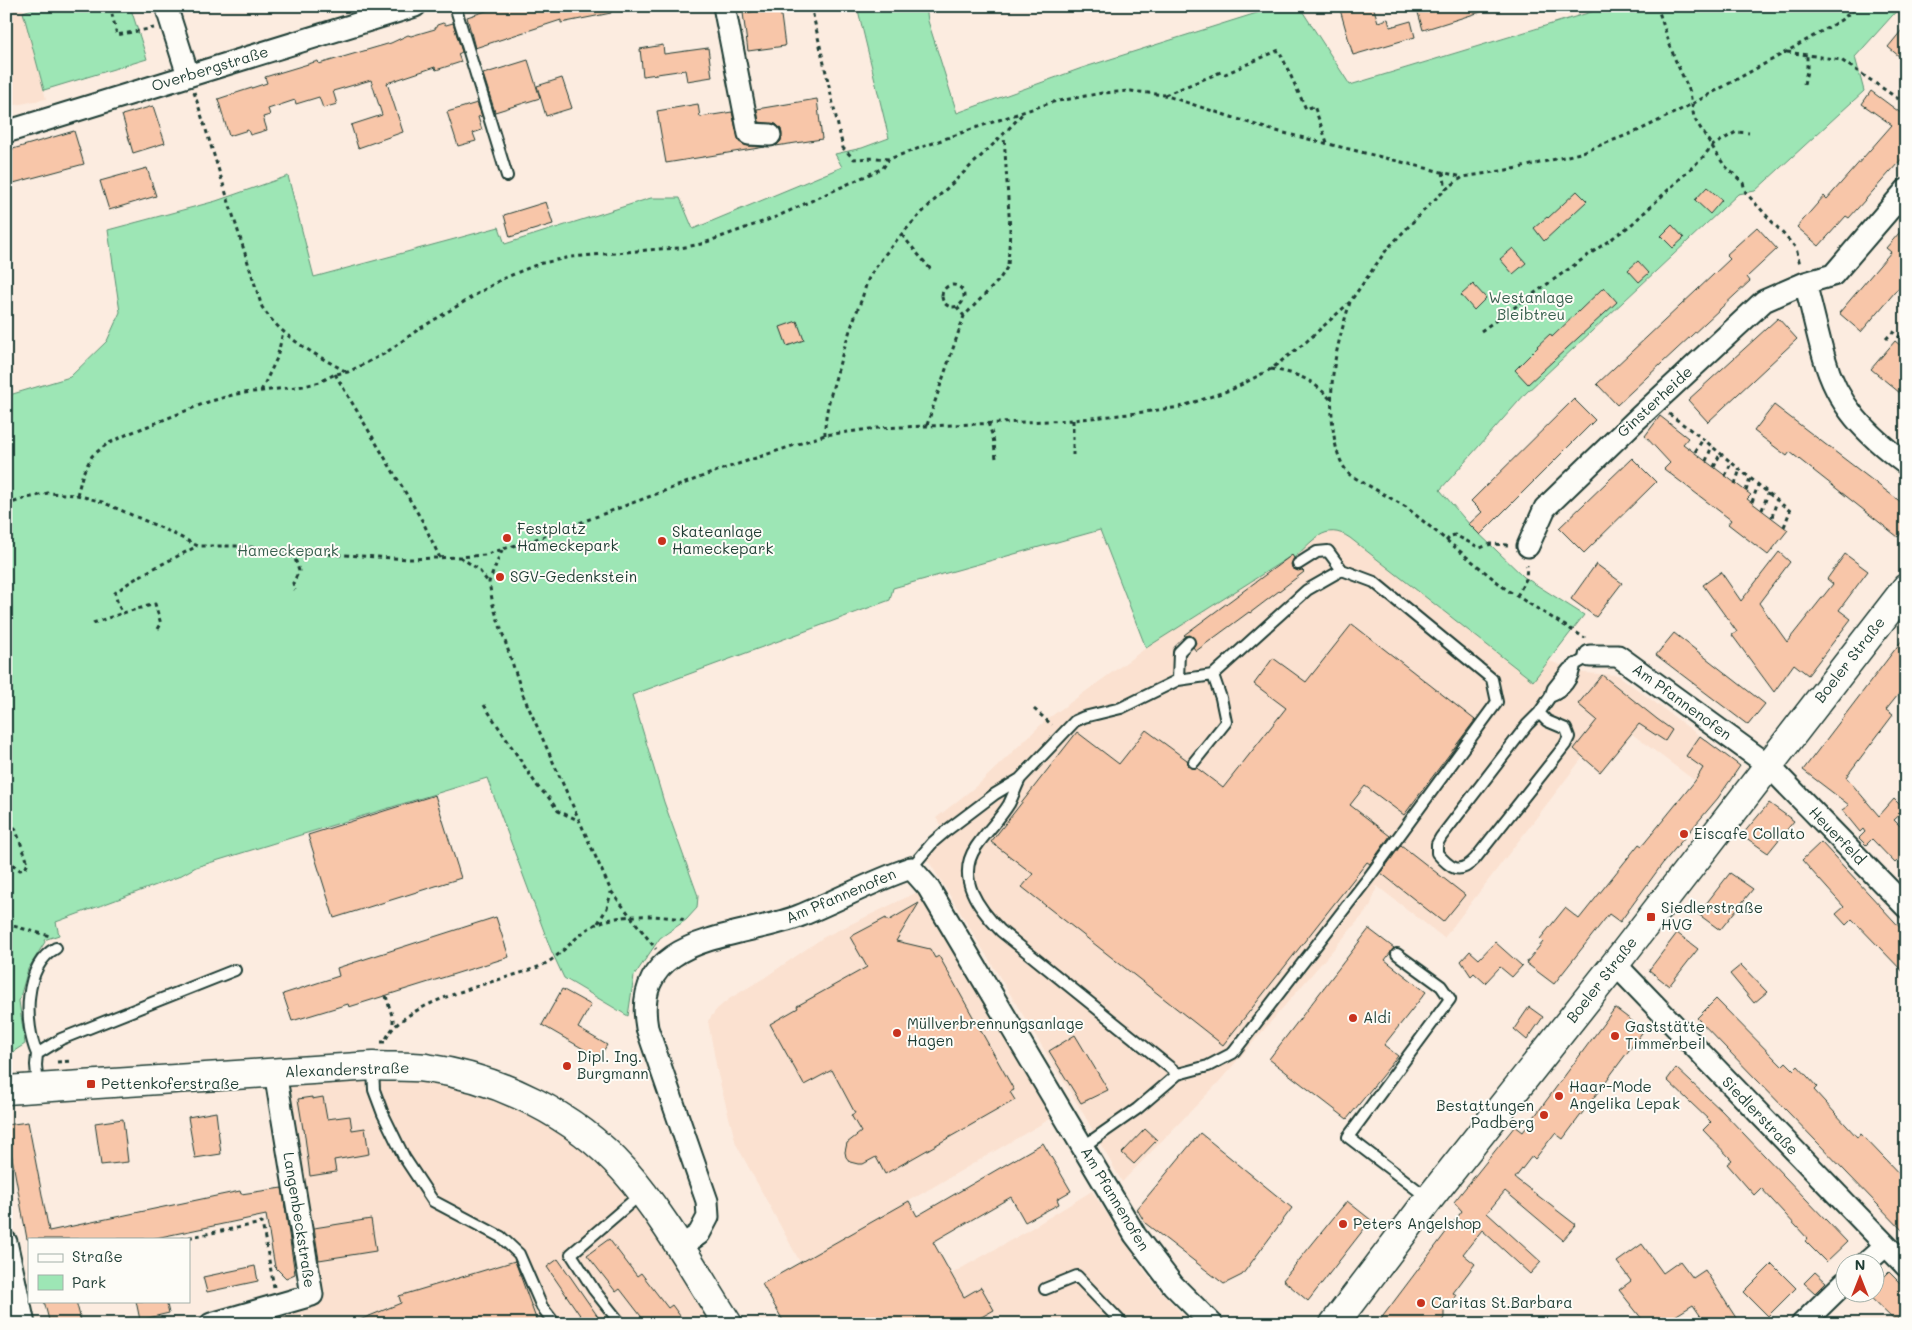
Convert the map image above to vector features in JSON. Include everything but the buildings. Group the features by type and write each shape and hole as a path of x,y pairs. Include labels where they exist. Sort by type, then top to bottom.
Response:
{"street":[{"name":"Overbergstraße","path":"6,132 18,130 188,75 368,22 415,6"},
{"path":"724,6 749,134 770,135"},
{"path":"169,15 188,75"},
{"name":"Ginsterheide","path":"1528,546 1545,508 1654,403 1764,300 1805,283 1833,275 1906,190"},
{"path":"1805,283 1816,318 1824,359 1839,394 1856,421 1866,432 1906,464"},
{"name":"Boeler Straße","path":"1334,1324 1429,1199 1615,964 1906,588"},
{"name":"Am Pfannenofen","path":"1583,660 1618,656 1768,766"},
{"name":"Heuerfeld","path":"1768,766 1906,907"},
{"name":"Am Pfannenofen","path":"679,1248 699,1234 708,1217 707,1201 647,1028 645,1017 646,1000 650,985 658,970 668,959 689,946 714,937 773,924 798,916 886,876 911,868 928,887 1084,1146 1109,1192 1150,1256 1180,1292 1212,1324"},
{"name":"Siedlerstraße","path":"1615,964 1906,1266"},
{"name":"Alexanderstraße","path":"6,1090 275,1072 373,1054 470,1077 506,1088 572,1124 624,1169 679,1248 728,1324"},
{"name":"Langenbeckstraße","path":"211,1324 312,1295 275,1072"},
{"path":"6,1242 24,1324"},
{"path":"1878,1252 1885,1246"},
{"path":"1802,1324 1834,1294"}],"lane":[{"path":"455,6 507,176"},
{"path":"1084,1146 1137,1109 1178,1074 1208,1066 1233,1053 1369,877 1497,702 1492,679 1374,582 1342,570 1328,551 1316,552 1298,564"},
{"path":"911,868 940,837 995,794 1020,779 1075,721 1121,708 1178,680 1213,674 1307,590 1342,570"},
{"path":"1178,680 1179,652 1189,642"},
{"path":"1539,713 1546,721 1566,729 1569,737 1565,745 1468,867 1462,870 1456,869 1447,863 1437,852 1437,844 1441,837 1527,725 1550,698 1559,694 1575,674 1583,660"},
{"path":"1194,762 1226,722 1213,674"},
{"path":"1020,779 1009,805 975,848 970,861 968,874 970,888 976,900 985,914 1001,930 1178,1074"},
{"path":"38,1088 36,1065 38,1054 33,1045 29,1024 29,995 41,960 47,953 56,948"},
{"path":"1397,954 1441,986 1450,999 1348,1137 1429,1199"},
{"path":"38,1054 61,1039 235,970"},
{"path":"373,1054 374,1090 383,1114 404,1156 433,1201 501,1237 519,1254 542,1308 555,1324"},
{"path":"621,1324 594,1290 571,1254 642,1193"},
{"path":"1045,1289 1077,1276 1123,1324"}],"path":[{"path":"110,6 117,35 169,15"},
{"path":"811,6 843,148 854,159 890,159 1053,102 1102,92 1131,91 1164,95 1268,129 1463,177 1520,168 1580,152 1640,130 1692,104 1786,52 1842,20 1858,6"},
{"path":"1657,6 1674,57 1690,92 1694,118 1724,165 1743,183 1746,192 1796,248 1805,283"},
{"path":"1164,95 1221,72 1225,74 1279,50 1306,109 1314,106 1328,145"},
{"path":"1786,52 1841,60 1906,104"},
{"path":"1804,84 1806,54"},
{"path":"188,75 262,307 271,321 283,332 348,372"},
{"path":"825,435 824,421 831,394 848,335 869,278 902,235 1004,135 1023,113"},
{"path":"1481,330 1631,225 1703,157 1712,146 1736,132 1749,133"},
{"path":"927,425 964,316 999,280 1008,266 1010,230 1004,135"},
{"path":"77,495 83,473 92,456 107,444 208,402 236,394 304,386 320,382 335,374 348,372 384,354 419,329 502,279 538,264 571,257 680,248 701,244 776,217 883,168 890,159"},
{"path":"1442,172 1446,189"},
{"path":"6,505 48,493 77,495 102,502 198,546 241,546 292,552 410,559 484,555 598,518 720,470 825,435 878,428 927,425 1073,420 1180,407 1232,389 1271,369 1306,342 1350,302 1387,249 1446,189 1463,177"},
{"path":"902,235 932,271"},
{"path":"955,285 963,290 964,299 957,307 950,307 942,301 942,294 947,286 955,285"},
{"path":"1350,302 1336,351 1330,399 1335,445 1344,469 1350,475 1406,507 1506,590 1585,638 1583,660"},
{"path":"957,307 964,316"},
{"path":"261,391 277,358 283,332"},
{"path":"1886,338 1893,332 1906,342"},
{"path":"1271,369 1295,373 1321,388 1330,399"},
{"path":"335,374 423,522 440,558"},
{"path":"1654,403 1712,446 1790,511 1784,527"},
{"path":"1073,420 1073,455"},
{"path":"988,423 993,437 996,458"},
{"path":"1695,452 1703,439"},
{"path":"1706,461 1712,446"},
{"path":"1714,466 1720,453"},
{"path":"1725,476 1731,463"},
{"path":"1735,484 1740,470"},
{"path":"1746,491 1750,478"},
{"path":"1752,502 1758,485"},
{"path":"1762,510 1768,493"},
{"path":"1772,517 1777,500"},
{"path":"1446,541 1455,535 1480,548 1490,544 1528,546"},
{"path":"123,613 118,605 115,593 132,580 198,546"},
{"path":"489,582 502,550"},
{"path":"292,552 299,571 293,583 295,590"},
{"path":"460,557 478,569 489,582 493,605 523,695 611,891 654,947 668,959"},
{"path":"1517,596 1526,579"},
{"path":"93,623 155,604 161,624 158,629"},
{"path":"484,705 538,787 558,811 580,821"},
{"path":"1034,709 1054,726 1056,725 1064,731"},
{"path":"6,828 15,828 28,864 25,869 20,870 6,859"},
{"path":"6,873 14,866"},
{"path":"598,924 607,908 611,891"},
{"path":"392,1027 439,999 548,963 598,924 614,919 632,917 686,920"},
{"path":"6,924 40,932 52,937"},
{"path":"373,1054 385,1042 392,1027 391,1011 386,996"},
{"path":"186,1238 262,1223 278,1304"}],"shaded area":[{"path":"6,6 22,6 46,99 6,107"},
{"path":"1355,508 1549,661 1584,673 1618,675 1740,766 1718,798 1632,734 1600,772 1583,757 1444,938 1377,886 1370,907 1217,1084 1122,1182 1083,1113 931,865 922,855 946,831 936,818 980,783 1046,720 1146,648"},
{"path":"928,887 1062,1112 909,1201 951,1274 1022,1234 1092,1191 1150,1279 1191,1324 785,1324 762,1285 800,1262 736,1144 718,1075 708,1021 717,1009 729,999 764,978 824,937"},
{"path":"402,1066 572,1124 728,1324 211,1324 312,1295 275,1072"}],"green space":[{"path":"32,6 130,6 147,59 44,90 23,12 32,9"},
{"name":"Hameckepark","path":"857,6 926,6 928,21 957,113 1082,68 1279,6 1299,6 1350,85 1611,6 1901,6 1855,57 1864,91 1755,191 1738,194 1526,393 1440,490 1469,524 1524,577 1584,615 1533,681 1350,538 1341,533 1333,532 1319,536 1294,558 1291,556 1146,648 1100,530 893,588 890,600 632,695 664,802 698,896 697,908 686,920 660,938 634,976 628,1016 564,978 551,950 487,778 196,867 178,877 56,922 59,935 44,940 45,942 28,969 19,1001 25,1044 8,1055 6,1014 6,396 70,377 107,341 120,312 108,230 216,201 288,176 314,277 499,227 505,244 651,198 680,198 693,229 842,167 835,154 862,148 889,138"}],"place":[{"name":"Festplatz Hameckepark","path":"507,538"},
{"name":"Skateanlage Hameckepark","path":"662,541"},
{"name":"SGV-Gedenkstein","path":"500,577"},
{"name":"Eiscafe Collato","path":"1684,834"},
{"name":"Siedlerstraße HVG","path":"1651,917"},
{"name":"Aldi","path":"1353,1018"},
{"name":"Müllverbrennungsanlage Hagen","path":"897,1033"},
{"name":"Gaststätte Timmerbeil","path":"1615,1036"},
{"name":"Dipl. Ing. Burgmann","path":"567,1066"},
{"name":"Pettenkoferstraße","path":"91,1084"},
{"name":"Haar-Mode Angelika Lepak","path":"1559,1096"},
{"name":"Bestattungen Padberg","path":"1544,1115"},
{"name":"Peters Angelshop","path":"1343,1224"},
{"name":"Caritas St.Barbara","path":"1421,1303"}],"park label":[{"name":"Westanlage Bleibtreu","path":"1531,306"}]}
